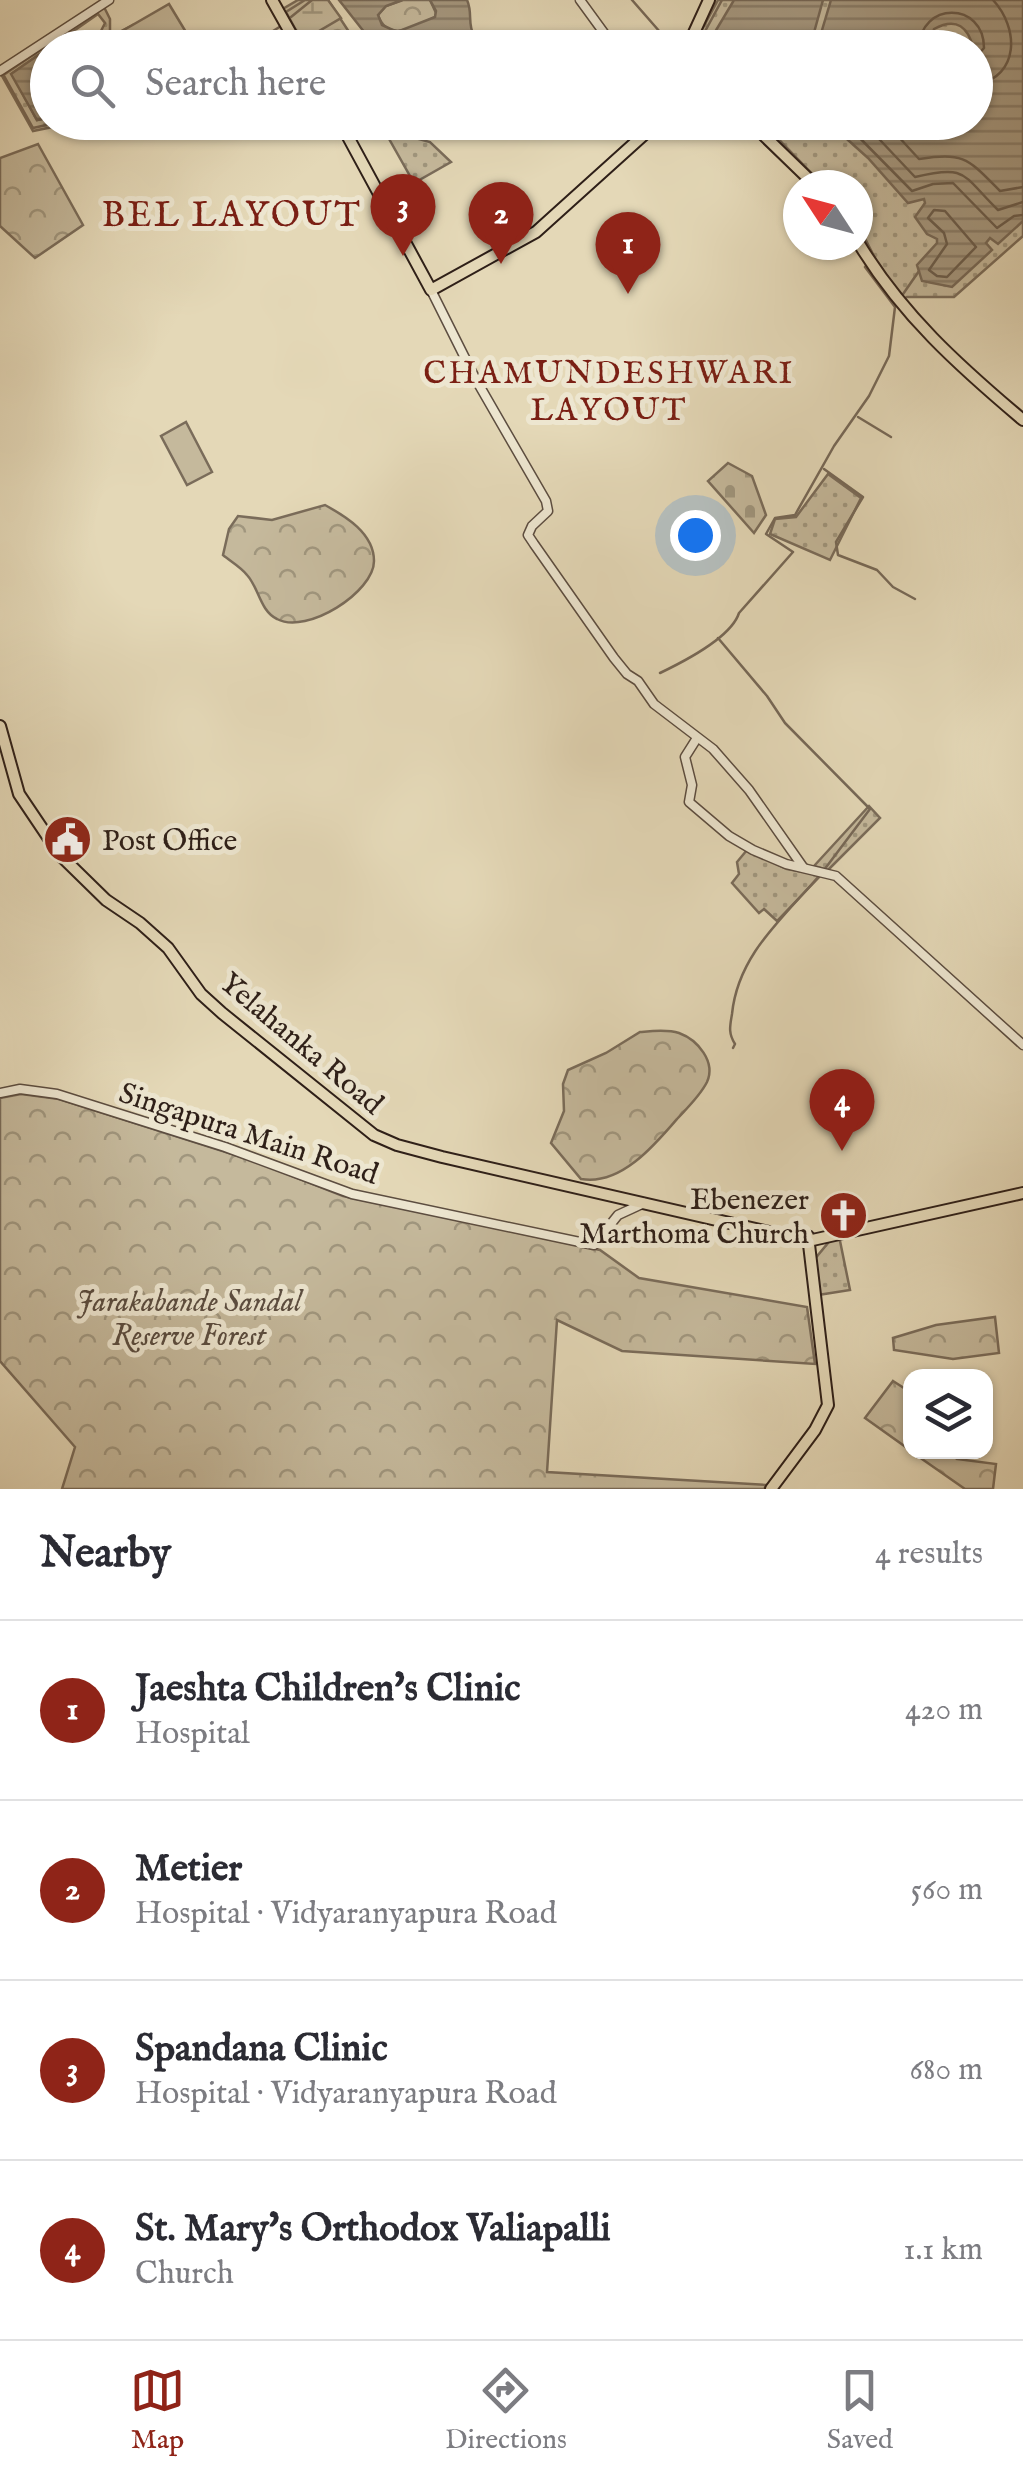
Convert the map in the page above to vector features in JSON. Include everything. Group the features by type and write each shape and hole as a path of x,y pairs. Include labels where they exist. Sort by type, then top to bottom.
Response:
{"main road":[{"path":"272,0 288,30"},
{"path":"694,30 706,5"},
{"path":"350,140 431,290 536,232 638,140"},
{"path":"769,140 800,170"},
{"path":"869,260 883,283 943,352 1023,420"},
{"name":"Yelahanka Road","path":"0,726 19,794 48,839 106,900 168,948 202,994 222,1013 374,1135 397,1145 532,1180"},
{"name":"Yelahanka Road","path":"0,746 14,796 44,843 103,905 164,952 194,995 218,1017 371,1140 395,1150 810,1238"},
{"path":"772,1489 816,1432 831,1404 831,1374 810,1238 857,1232 1023,1193"}],"street":[{"path":"63,30 109,0"},
{"path":"580,0 602,30"},
{"path":"0,71 30,51"},
{"path":"431,290 481,389 546,501 548,511 532,526 528,536 627,674 638,681 654,704 713,750 749,790 802,866"},
{"path":"696,738 685,757 692,785 689,802 729,836 753,850 786,864 827,872 850,887 1023,1044"},
{"name":"Singapura Main Road","path":"0,1093 20,1089 57,1094 224,1146 352,1194 594,1246 618,1215 644,1203"}],"green space":[{"path":"298,0 328,0 348,30 292,30 281,10"},
{"path":"305,0 328,0 341,18 321,30 296,30 286,12"},
{"path":"403,0 430,0 436,13 419,25 392,30 382,24 378,15 386,6"},
{"path":"718,0 1023,0 1023,236 954,297 907,297 900,301 873,255 873,170 806,170 777,140 993,140 993,30 702,30"},
{"path":"169,4 185,30 124,30"},
{"path":"104,7 110,19 110,30 102,30 105,23 98,14 70,30"},
{"path":"30,57 30,61 12,74 30,107 30,126 2,76"},
{"path":"390,140 430,142 451,162 414,183"},
{"path":"38,144 83,225 35,258 0,226 0,158"},
{"path":"186,422 212,472 187,485 161,436"},
{"path":"728,463 752,476 766,515 754,533 708,481"},
{"path":"828,474 861,498 830,560 770,534 775,519 796,517"},
{"path":"325,505 364,534 373,551 371,573 351,597 321,616 305,621 277,619 267,611 247,575 223,555 229,529 238,516 272,520"},
{"path":"869,806 880,818 828,870 814,866"},
{"path":"747,850 787,869 821,875 777,921 764,909 759,913 732,883 739,874 737,862"},
{"path":"640,1032 674,1032 693,1041 707,1060 707,1082 668,1130 635,1162 609,1176 581,1179 551,1143 564,1111 563,1084 568,1070"},
{"name":"Jarakabande Sandal Reserve Forest","path":"21,1094 59,1099 257,1162 343,1196 600,1250 639,1278 807,1307 815,1364 622,1351 557,1320 547,1472 767,1485 764,1489 62,1489 75,1447 0,1361 0,1098"},
{"path":"839,1236 850,1290 818,1295 814,1260 833,1237"},
{"path":"995,1317 999,1353 953,1359 894,1350 893,1338 936,1325"},
{"path":"893,1381 903,1387 903,1445 865,1418"},
{"path":"922,1459 996,1464 993,1489 965,1489"}],"water":[{"path":"339,0 402,0 386,6 378,15 382,25 393,30 363,30"},
{"path":"430,0 467,0 472,30 402,30 435,17"},
{"path":"734,0 823,0 815,30 716,30"},
{"path":"831,0 1023,0 1023,221 998,244 990,238 986,243 992,250 952,287 922,281 917,265 937,243 915,217 924,199 908,203 848,140 993,140 993,30 964,30 951,24 934,30 822,30"},
{"path":"30,61 30,108 11,74"}],"waterway":[{"path":"291,17 312,0"},
{"path":"632,0 658,30"},
{"path":"706,30 722,0"},
{"path":"275,30 281,26"},
{"path":"0,75 3,74 30,123"},
{"path":"779,140 808,170"},
{"path":"873,254 875,258"},
{"path":"660,673 727,631 793,552 766,534 775,518 795,515 834,446 869,396 889,356 895,307 867,265"},
{"path":"901,297 919,271"},
{"path":"858,417 891,437"},
{"path":"824,469 863,497 836,542 838,555 877,570 893,587 915,599"},
{"path":"718,638 785,723 870,809 824,870"},
{"path":"733,1048 731,1022 743,974 764,939 819,876"}],"place":[{"name":"Spandana Clinic","path":"403,256"},
{"name":"Metier","path":"501,264"},
{"name":"Jaeshta Children's Clinic","path":"628,294"},
{"name":"Post Office","path":"67,840"},
{"name":"St. Mary's Orthodox Valiapalli","path":"842,1151"},
{"name":"Ebenezer Marthoma Church","path":"844,1216"}],"district":[{"name":"BEL LAYOUT","path":"232,214"},
{"name":"CHAMUNDESHWARI LAYOUT","path":"609,390"}]}
